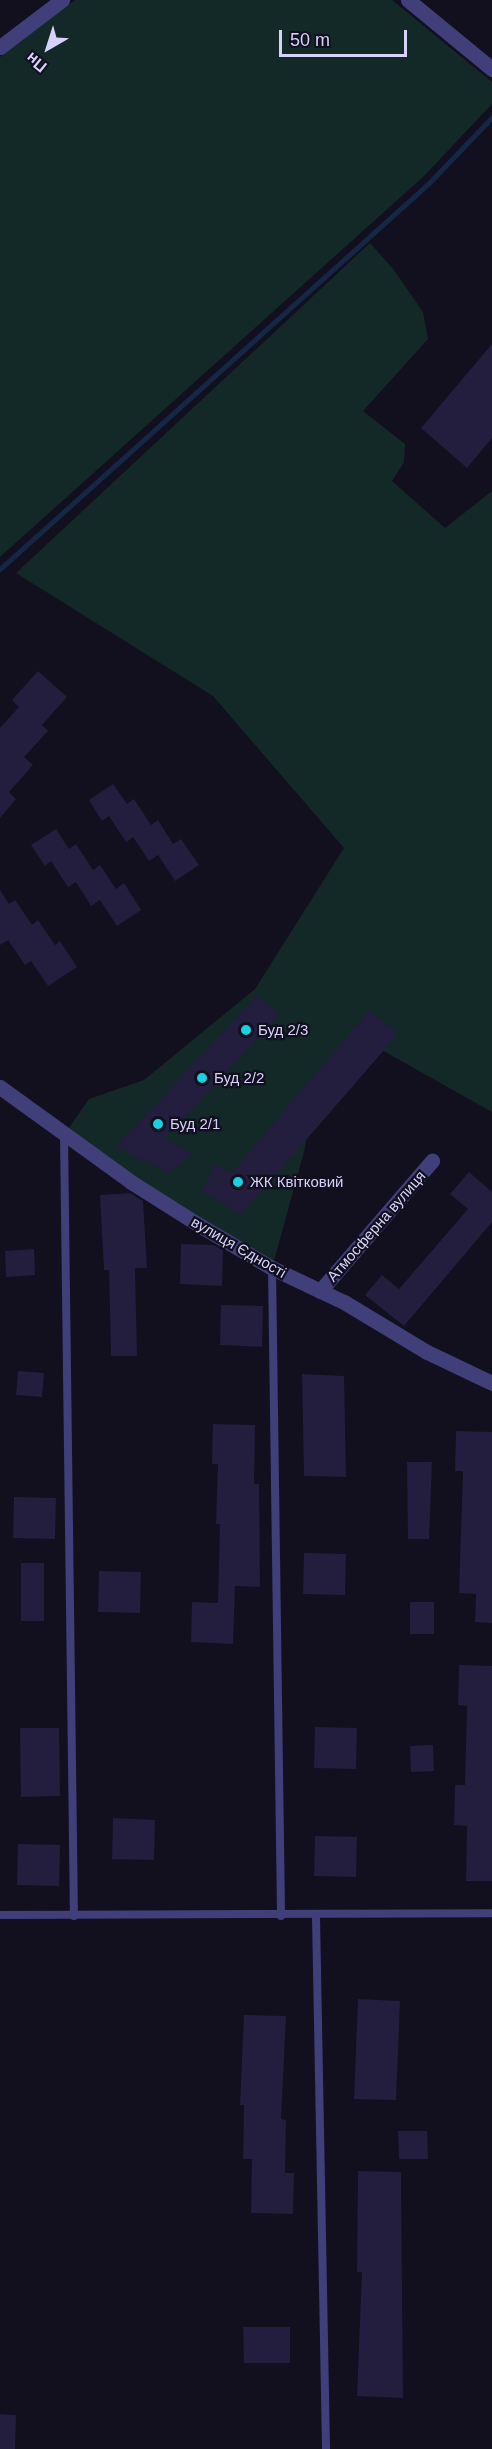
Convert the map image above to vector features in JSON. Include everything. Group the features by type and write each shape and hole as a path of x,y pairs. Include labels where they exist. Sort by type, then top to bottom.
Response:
{"street":[{"path":"0,47 62,0"},
{"path":"408,0 492,69"},
{"name":"вулиця Єдності","path":"0,1087 131,1182 272,1268 320,1291 427,1352 492,1383"},
{"name":"Атмосферна вулиця","path":"320,1291 432,1161"}],"lane":[{"path":"64,1135 74,1916"},
{"path":"272,1268 281,1916"},
{"path":"0,1915 316,1917 492,1913"},
{"path":"316,1917 326,2449"}],"green space":[{"path":"75,0 392,0 492,82 492,104 423,177 0,557 0,57"},
{"path":"370,243 394,270 423,312 428,339 363,411 405,444 404,462 392,481 445,528 492,491 492,1112 357,1036 311,1085 305,1148 272,1268 64,1135 89,1099 144,1080 255,989 344,848 213,696 16,573"}],"building":[{"path":"492,344 492,438 467,468 421,428"},
{"path":"38,671 67,697 42,725 48,731 24,757 33,765 9,792 16,799 0,818 0,728 19,707 12,700"},
{"path":"113,784 127,804 134,799 151,825 158,820 173,844 181,839 199,865 175,881 158,855 149,861 133,837 126,842 109,816 102,821 89,800"},
{"path":"56,829 69,849 76,844 93,870 100,865 116,889 124,883 141,910 117,926 100,900 91,906 76,882 68,887 51,861 45,866 31,845"},
{"path":"0,890 9,904 15,900 32,925 38,920 55,945 60,941 77,967 48,986 31,961 25,965 8,940 0,945"},
{"path":"257,996 280,1015 165,1138 192,1154 169,1173 116,1147"},
{"path":"370,1010 398,1034 241,1215 199,1189 204,1188 215,1164 232,1173"},
{"path":"469,1172 492,1192 492,1222 404,1326 365,1295 382,1275 399,1289 468,1209 450,1194"},
{"path":"130,1193 143,1201 147,1268 135,1268 137,1356 111,1356 109,1270 104,1270 100,1195"},
{"path":"181,1244 213,1245 223,1250 222,1286 180,1284"},
{"path":"34,1249 35,1275 6,1277 5,1251"},
{"path":"221,1305 263,1306 262,1347 220,1345"},
{"path":"18,1371 44,1373 42,1397 16,1395"},
{"path":"302,1374 344,1376 346,1477 304,1476"},
{"path":"213,1424 255,1425 254,1484 259,1484 260,1587 235,1586 233,1644 191,1642 192,1602 218,1603 220,1524 216,1524 218,1464 212,1464"},
{"path":"456,1431 492,1432 492,1623 475,1622 476,1594 459,1593 463,1471 455,1471"},
{"path":"407,1462 432,1462 429,1539 408,1539"},
{"path":"14,1497 56,1498 55,1539 13,1538"},
{"path":"304,1553 346,1554 345,1595 303,1594"},
{"path":"21,1563 44,1563 44,1621 21,1621"},
{"path":"99,1571 141,1572 140,1613 98,1612"},
{"path":"410,1602 434,1602 434,1634 410,1634"},
{"path":"459,1665 492,1666 492,1881 466,1881 467,1826 454,1825 455,1785 465,1785 467,1706 458,1705"},
{"path":"315,1727 357,1728 356,1769 314,1768"},
{"path":"20,1728 59,1728 60,1796 21,1797"},
{"path":"433,1745 434,1771 411,1772 410,1746"},
{"path":"113,1818 155,1820 154,1860 112,1859"},
{"path":"315,1836 357,1837 356,1877 314,1876"},
{"path":"18,1844 60,1845 59,1886 17,1885"},
{"path":"358,1999 400,2001 396,2100 354,2099"},
{"path":"244,2015 286,2016 281,2119 286,2120 285,2173 294,2173 293,2214 251,2213 252,2159 243,2159 244,2105 240,2105"},
{"path":"398,2131 427,2131 428,2159 399,2159"},
{"path":"358,2171 401,2172 403,2398 357,2396 362,2272 357,2272"},
{"path":"243,2327 290,2327 290,2363 244,2363"},
{"path":"0,2414 16,2415 15,2449 0,2449"}],"waterway":[{"path":"0,569 429,183 492,117"}],"place":[{"name":"Буд 2/3","path":"246,1030"},
{"name":"Буд 2/2","path":"202,1078"},
{"name":"Буд 2/1","path":"158,1124"},
{"name":"ЖК Квітковий","path":"238,1182"}]}
